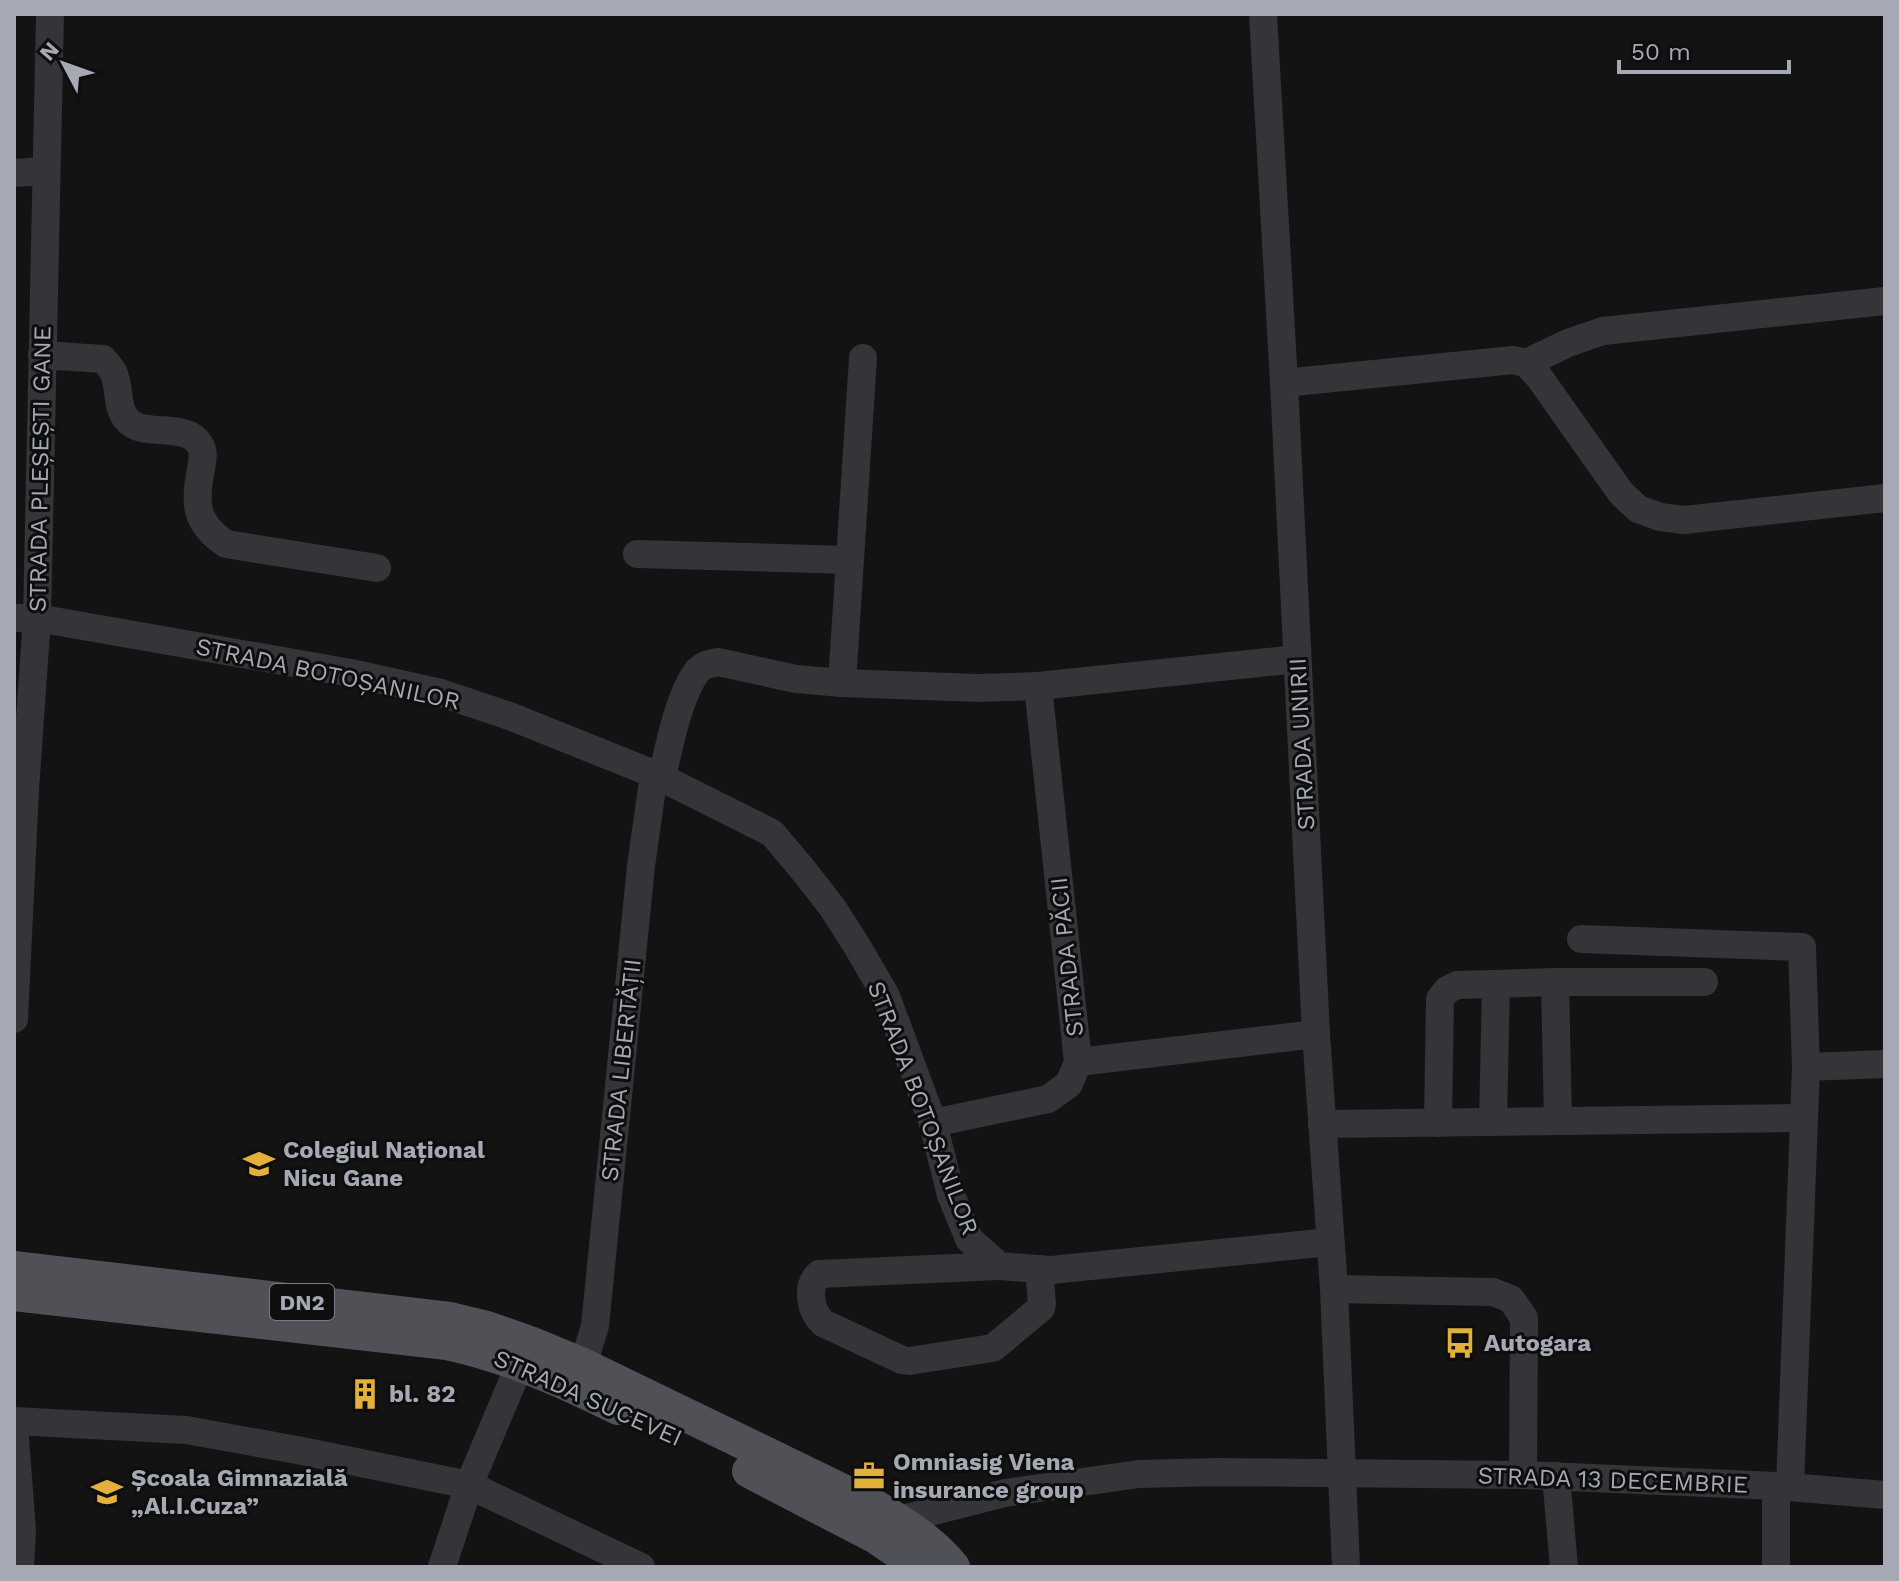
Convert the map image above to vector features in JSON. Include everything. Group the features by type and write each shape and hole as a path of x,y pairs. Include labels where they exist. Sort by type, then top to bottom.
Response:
{"main road":[{"name":"STRADA SUCEVEI","path":"14,1268 450,1319 487,1328 583,1365 834,1486 887,1528"},
{"name":"STRADA SUCEVEI","path":"14,1294 447,1343 479,1350 578,1389 783,1487 887,1528"},
{"name":"DN2","path":"887,1528 920,1567"},
{"name":"DN2","path":"887,1528 944,1555 953,1567"}],"street":[{"name":"STRADA PLEȘEȘTI GANE","path":"14,1019 26,618 42,355 50,14"},
{"name":"STRADA UNIRII","path":"1263,14 1316,1034 1334,1289 1346,1567"},
{"path":"14,173 46,171"},
{"path":"1526,363 1603,331 1885,301"},
{"path":"42,355 103,359 113,370 125,418 134,426 191,435 200,444 203,454 196,496 201,519 213,536 226,544 377,568"},
{"path":"842,683 863,358"},
{"path":"1284,383 1513,360 1526,363 1539,377 1621,493 1638,509 1660,517 1684,520 1885,498"},
{"path":"637,554 849,560"},
{"name":"STRADA BOTOȘANILOR","path":"26,618 351,673 441,693 512,717 658,776 772,833 804,871 857,946 886,996 933,1123 951,1195 969,1239 999,1266"},
{"path":"658,776 686,691 696,672 706,664 718,662 796,679 978,688 1038,686 1297,659"},
{"name":"STRADA PĂCII","path":"933,1123 1048,1099 1069,1084 1078,1062 1038,686"},
{"name":"STRADA LIBERTĂȚII","path":"583,1365 595,1326 641,866 658,776"},
{"path":"1581,939 1802,947 1806,1067 1804,1118 1776,1567"},
{"path":"1555,982 1558,1121"},
{"path":"1438,1123 1440,999 1447,990 1457,985 1704,982"},
{"path":"1493,1122 1496,984"},
{"path":"1078,1062 1316,1034"},
{"path":"1806,1067 1885,1064"},
{"path":"1322,1124 1804,1118"},
{"path":"1039,1269 1041,1308 993,1348 909,1361 823,1323 815,1313 811,1287 819,1274 999,1266 1039,1269 1051,1270 1330,1242"},
{"path":"1334,1289 1493,1292 1511,1299 1524,1318 1523,1475"},
{"path":"442,1567 469,1485 520,1364"},
{"path":"20,1567 22,1531 14,1422 186,1430 469,1485 641,1567"},
{"path":"887,1528 1005,1493 1139,1474 1341,1473"},
{"name":"STRADA 13 DECEMBRIE","path":"1341,1473 1556,1476 1885,1495"},
{"path":"1556,1476 1564,1567"}],"place":[{"name":"Colegiul Național Nicu Gane","path":"259,1164"},
{"name":"Autogara","path":"1460,1343"},
{"name":"bl. 82","path":"365,1394"},
{"name":"Omniasig Viena insurance group","path":"869,1476"},
{"name":"Școala Gimnazială „Al.I.Cuza”","path":"107,1492"}]}
